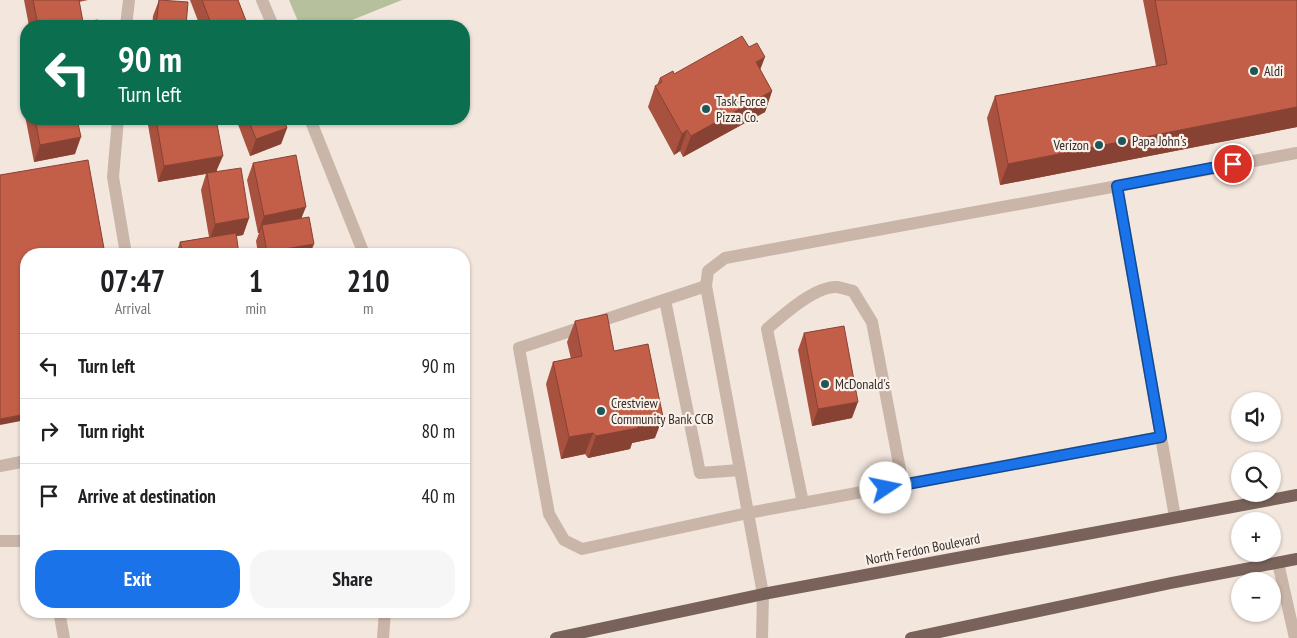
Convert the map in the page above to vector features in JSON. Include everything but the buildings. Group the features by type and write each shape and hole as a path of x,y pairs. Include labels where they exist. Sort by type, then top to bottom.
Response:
{"main road":[{"name":"North Ferdon Boulevard","path":"556,638 763,594 1297,496"},
{"path":"911,638 1297,559"}],"street":[{"path":"127,20 129,0"},
{"path":"262,0 270,20"},
{"path":"117,125 113,177 125,248"},
{"path":"312,125 362,248"},
{"path":"762,638 763,594 706,286 708,271 725,258 1297,152"},
{"path":"1117,186 1175,517"},
{"path":"706,286 518,348 549,514 564,540 582,549 748,513 1161,437"},
{"path":"803,503 767,330 784,314 816,292 836,287 853,291 872,322 903,484"},
{"path":"665,300 700,473 740,470"},
{"path":"0,466 20,462"},
{"path":"0,541 20,541"},
{"path":"1278,563 1295,638"},
{"path":"60,618 64,638"},
{"path":"383,638 384,618"}],"green space":[{"path":"289,0 402,0 352,20 297,20"}],"place":[{"name":"Aldi","path":"1254,71"},
{"name":"Task Force Pizza Co.","path":"706,109"},
{"name":"Papa John's","path":"1122,141"},
{"name":"Verizon","path":"1099,145"},
{"name":"McDonald's","path":"825,384"},
{"name":"Crestview Community Bank CCB","path":"601,411"}],"route":[{"path":"886,488 1161,437 1117,186 1233,164"}]}
